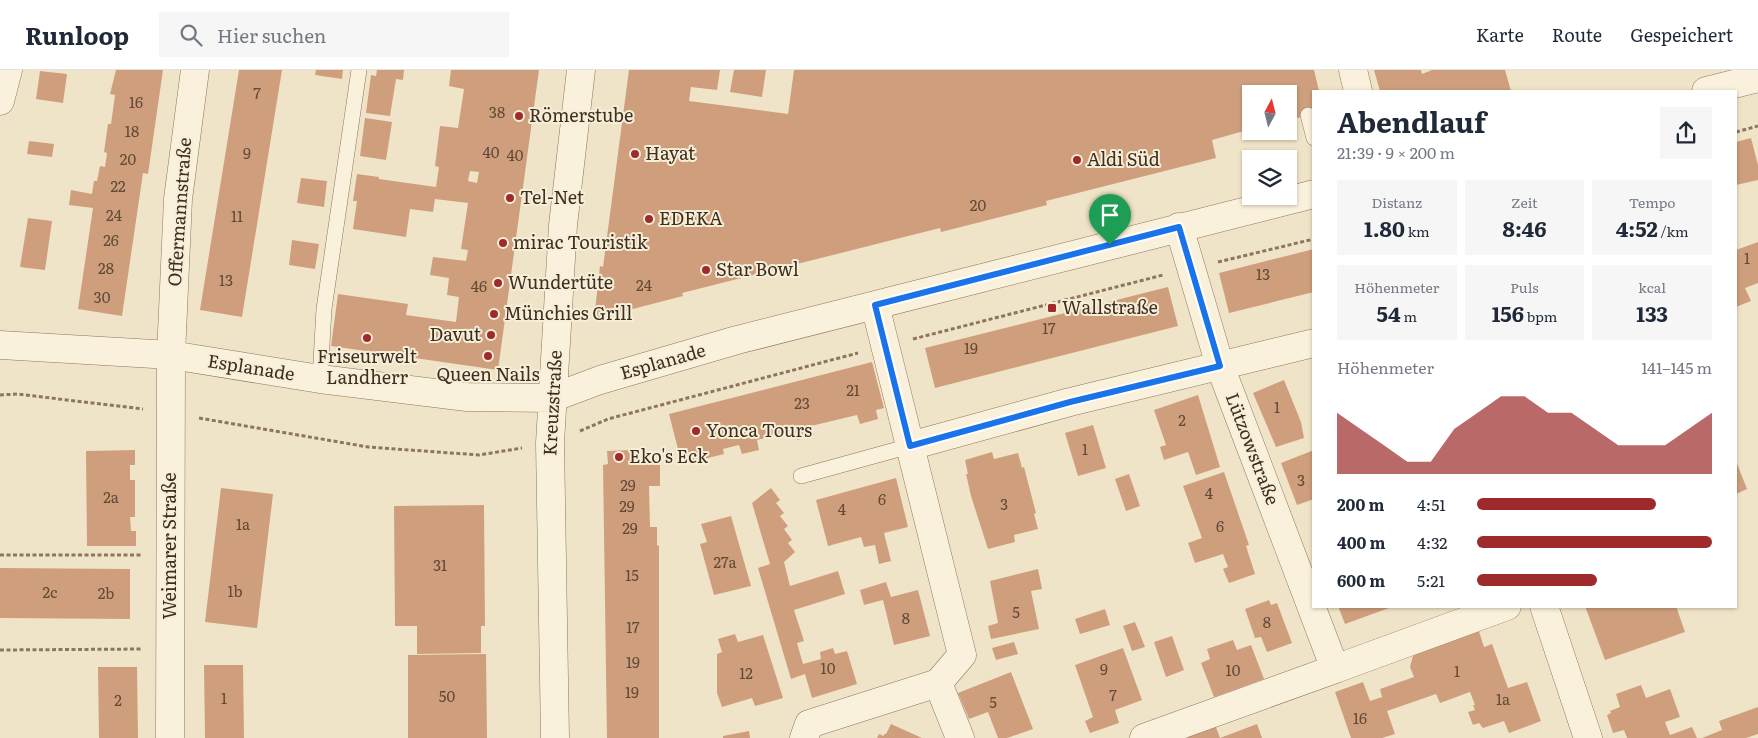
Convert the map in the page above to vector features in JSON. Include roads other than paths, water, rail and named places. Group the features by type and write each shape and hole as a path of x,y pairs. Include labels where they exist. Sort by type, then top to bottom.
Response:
{"street":[{"path":"0,101 8,70"},
{"name":"Offermannstraße","path":"171,355 178,199 195,70"},
{"name":"Kreuzstraße","path":"554,738 550,478 552,398 563,225 581,70"},
{"path":"1354,70 1358,90"},
{"path":"1710,90 1758,78"},
{"name":"Esplanade","path":"0,346 59,347 171,355 320,379 467,397 552,398 600,380 737,340 1312,194"},
{"name":"Lützowstraße","path":"1179,227 1220,366 1335,669"},
{"path":"804,738 809,724 938,683 962,655 875,305"},
{"path":"910,446 1070,402 1312,343"},
{"name":"Weimarer Straße","path":"170,738 171,355"},
{"path":"1144,738 1502,608"},
{"path":"1545,608 1588,738"},
{"path":"938,683 960,738"}],"lane":[{"path":"320,379 324,309 359,70"},
{"path":"1308,115 1312,130"},
{"path":"801,476 910,446"}],"place":[{"name":"Römerstube","path":"519,116"},
{"name":"Hayat","path":"635,154"},
{"name":"Aldi Süd","path":"1077,160"},
{"name":"Tel-Net","path":"510,198"},
{"name":"EDEKA","path":"649,219"},
{"name":"mirac Touristik","path":"503,243"},
{"name":"Star Bowl","path":"706,270"},
{"name":"Wundertüte","path":"498,283"},
{"name":"Wallstraße","path":"1052,308"},
{"name":"Münchies Grill","path":"494,314"},
{"name":"Davut","path":"491,335"},
{"name":"Friseurwelt Landherr","path":"367,338"},
{"name":"Queen Nails","path":"488,356"},
{"name":"Yonca Tours","path":"696,431"},
{"name":"Eko's Eck","path":"619,457"}]}
